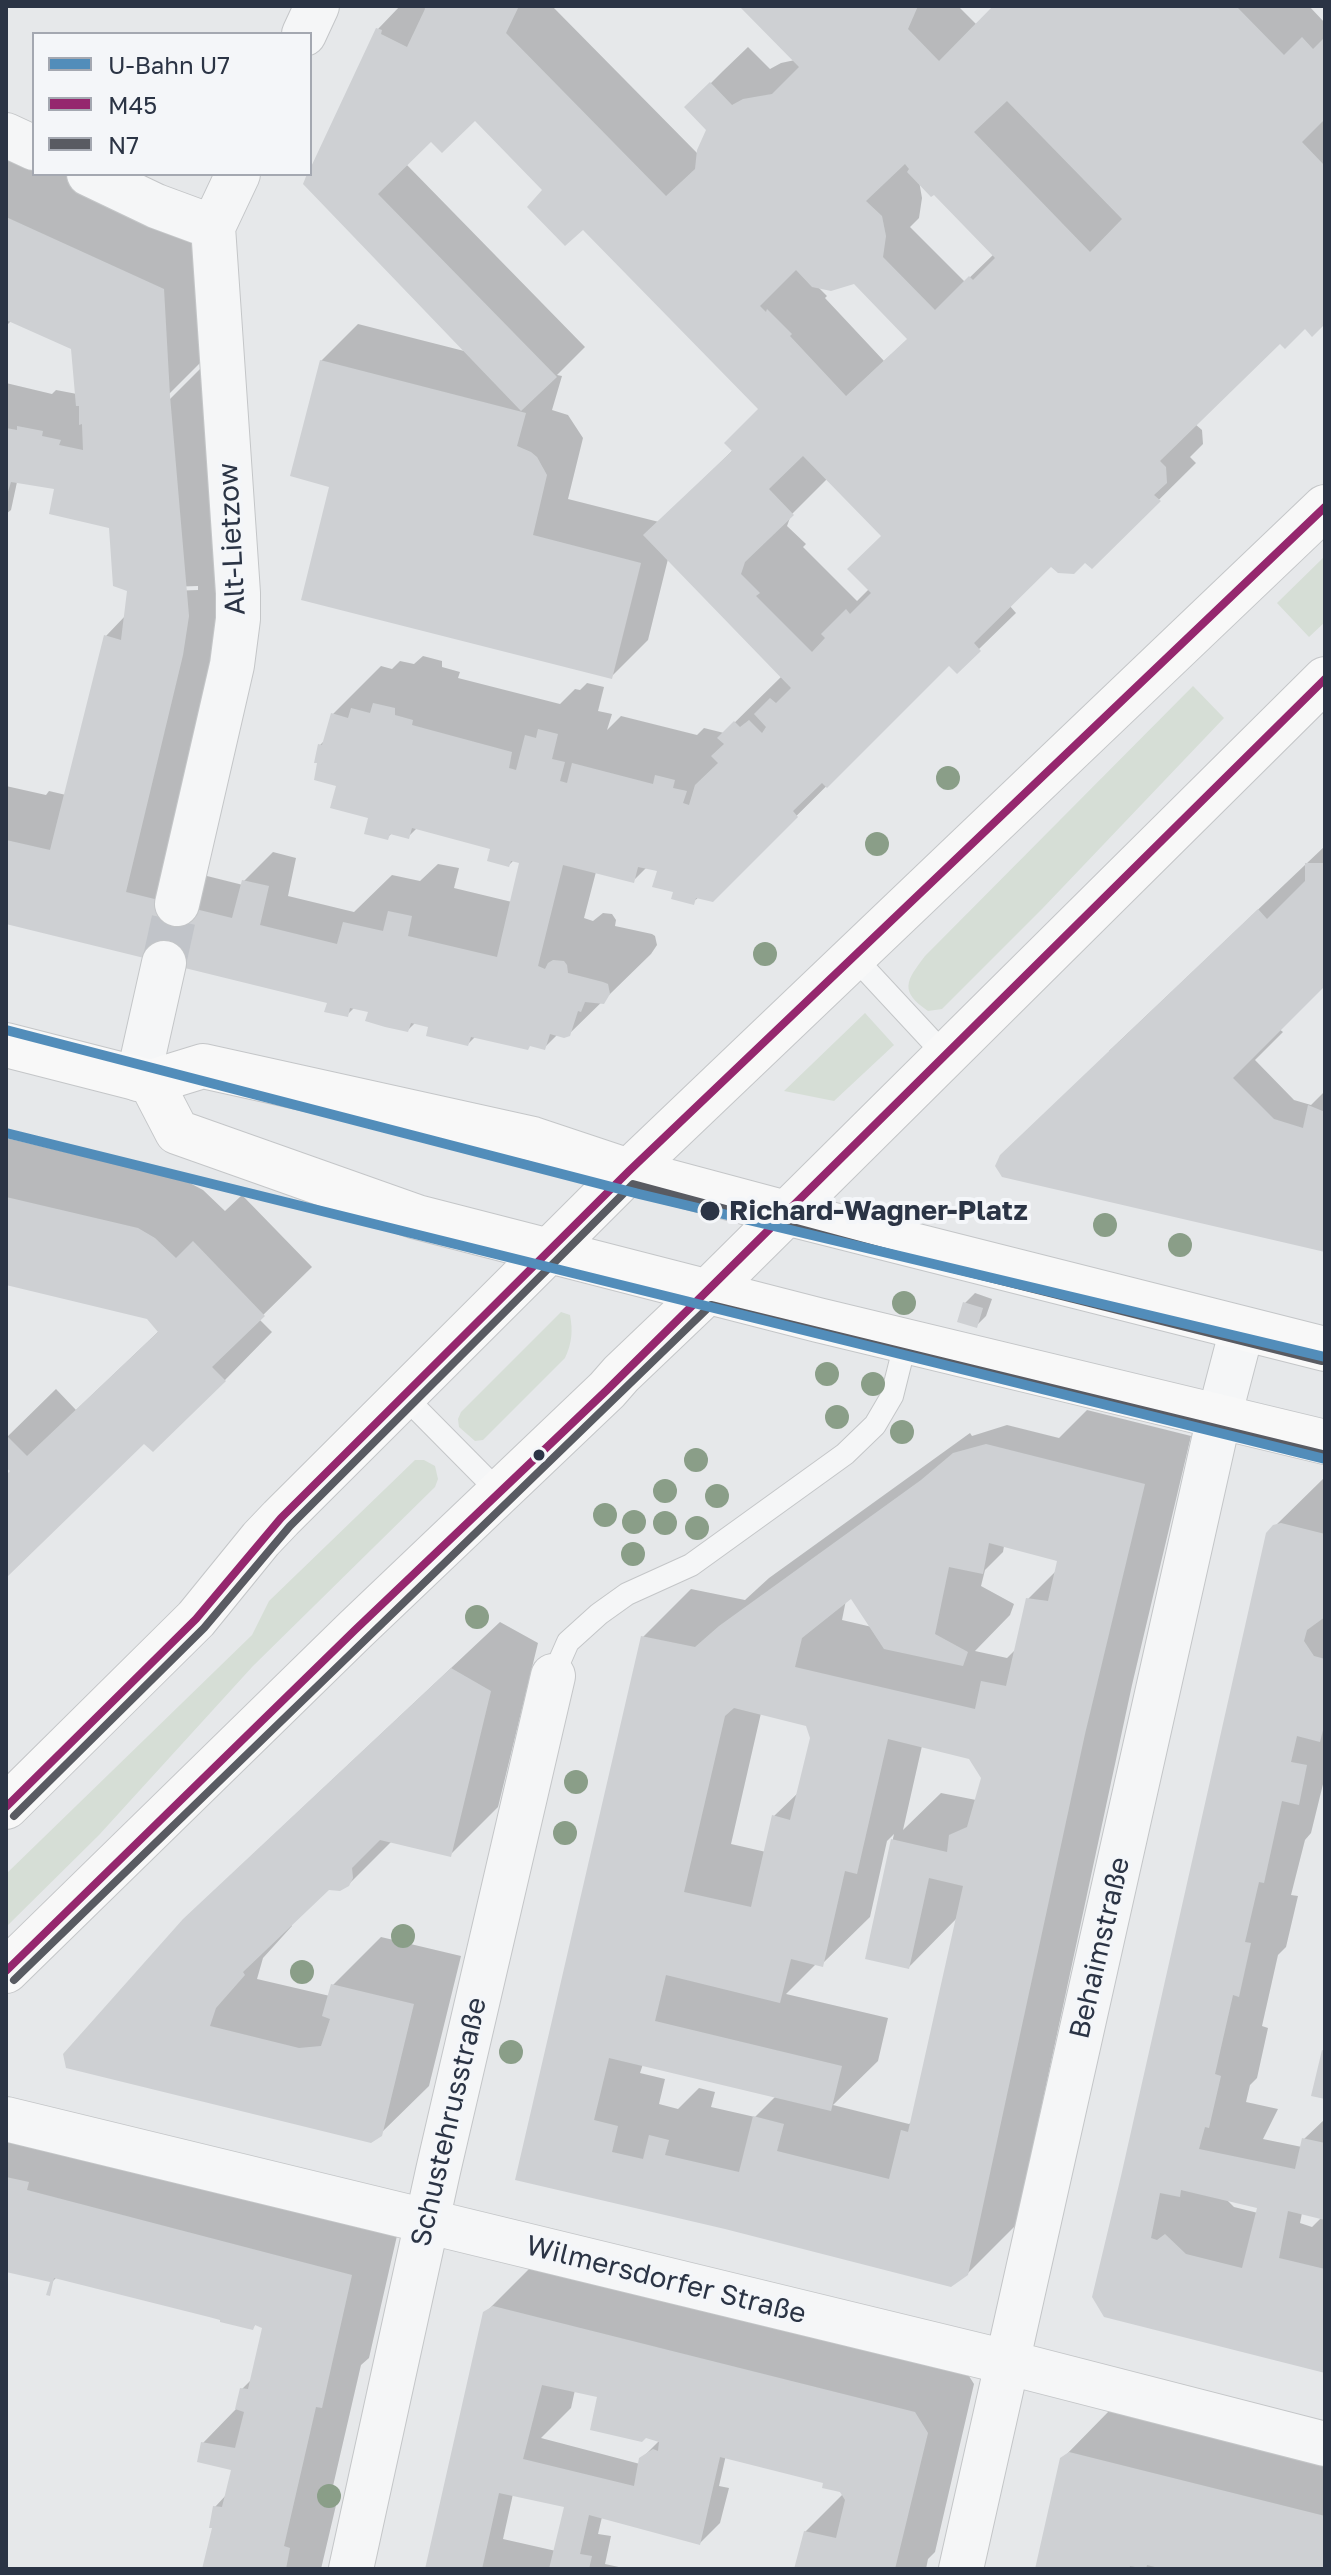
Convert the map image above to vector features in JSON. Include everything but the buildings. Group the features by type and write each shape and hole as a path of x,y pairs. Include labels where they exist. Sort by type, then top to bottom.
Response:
{"main road":[{"path":"6,1807 196,1619 261,1539 629,1171 1325,507"},
{"path":"6,1971 707,1292 1325,679"},
{"path":"6,1045 145,1081 203,1066 533,1139 629,1171 786,1213 1325,1349"},
{"path":"145,1081 177,1132 417,1217 707,1292 1325,1442"}],"street":[{"path":"305,32 317,6"},
{"path":"6,135 32,147"},
{"path":"93,176 156,206 213,227"},
{"name":"Alt-Lietzow","path":"177,904 232,665 238,619 213,227 237,176"},
{"path":"145,1081 164,963"},
{"name":"Behaimstraße","path":"961,2569 1219,1417 1242,1329"},
{"name":"Schustehrusstraße","path":"351,2569 426,2222 553,1676"},
{"name":"Wilmersdorfer Straße","path":"6,2119 1006,2362 1325,2444"}],"lane":[{"path":"854,957 945,1055"},
{"path":"553,1676 568,1642 599,1614 627,1594 691,1565 845,1454 875,1425 892,1396 906,1340"},
{"path":"403,1395 499,1492"}],"shaded area":[{"path":"1325,556 1325,622 1309,637 1277,603"},
{"path":"1193,686 1224,718 942,1009 928,1011 919,1004 908,985 925,956"},
{"path":"865,1013 894,1045 834,1101 784,1091"},
{"path":"561,1312 570,1315 571,1326 565,1358 483,1440 475,1441 459,1427 461,1412"},
{"path":"415,1460 424,1460 435,1466 438,1479 435,1487 253,1666 99,1835 6,1927 6,1874 252,1635 269,1601"}],"tunnel":[{"path":"164,963 177,904"}],"metro line":[{"name":"U7","path":"6,1030 639,1194 1325,1357"},
{"name":"U7","path":"6,1133 1325,1459"}],"transit line":[{"name":"M45","path":"6,1807 196,1619 281,1518 629,1171 1325,507"},
{"name":"M45","path":"6,1971 355,1630 607,1390 1325,679"},
{"name":"N7","path":"14,1816 204,1628 290,1526 633,1184 901,1256 1322,1361"},
{"name":"N7","path":"14,1980 711,1305 1322,1454"}],"place":[{"name":"Richard-Wagner-Platz","path":"710,1211"}]}
